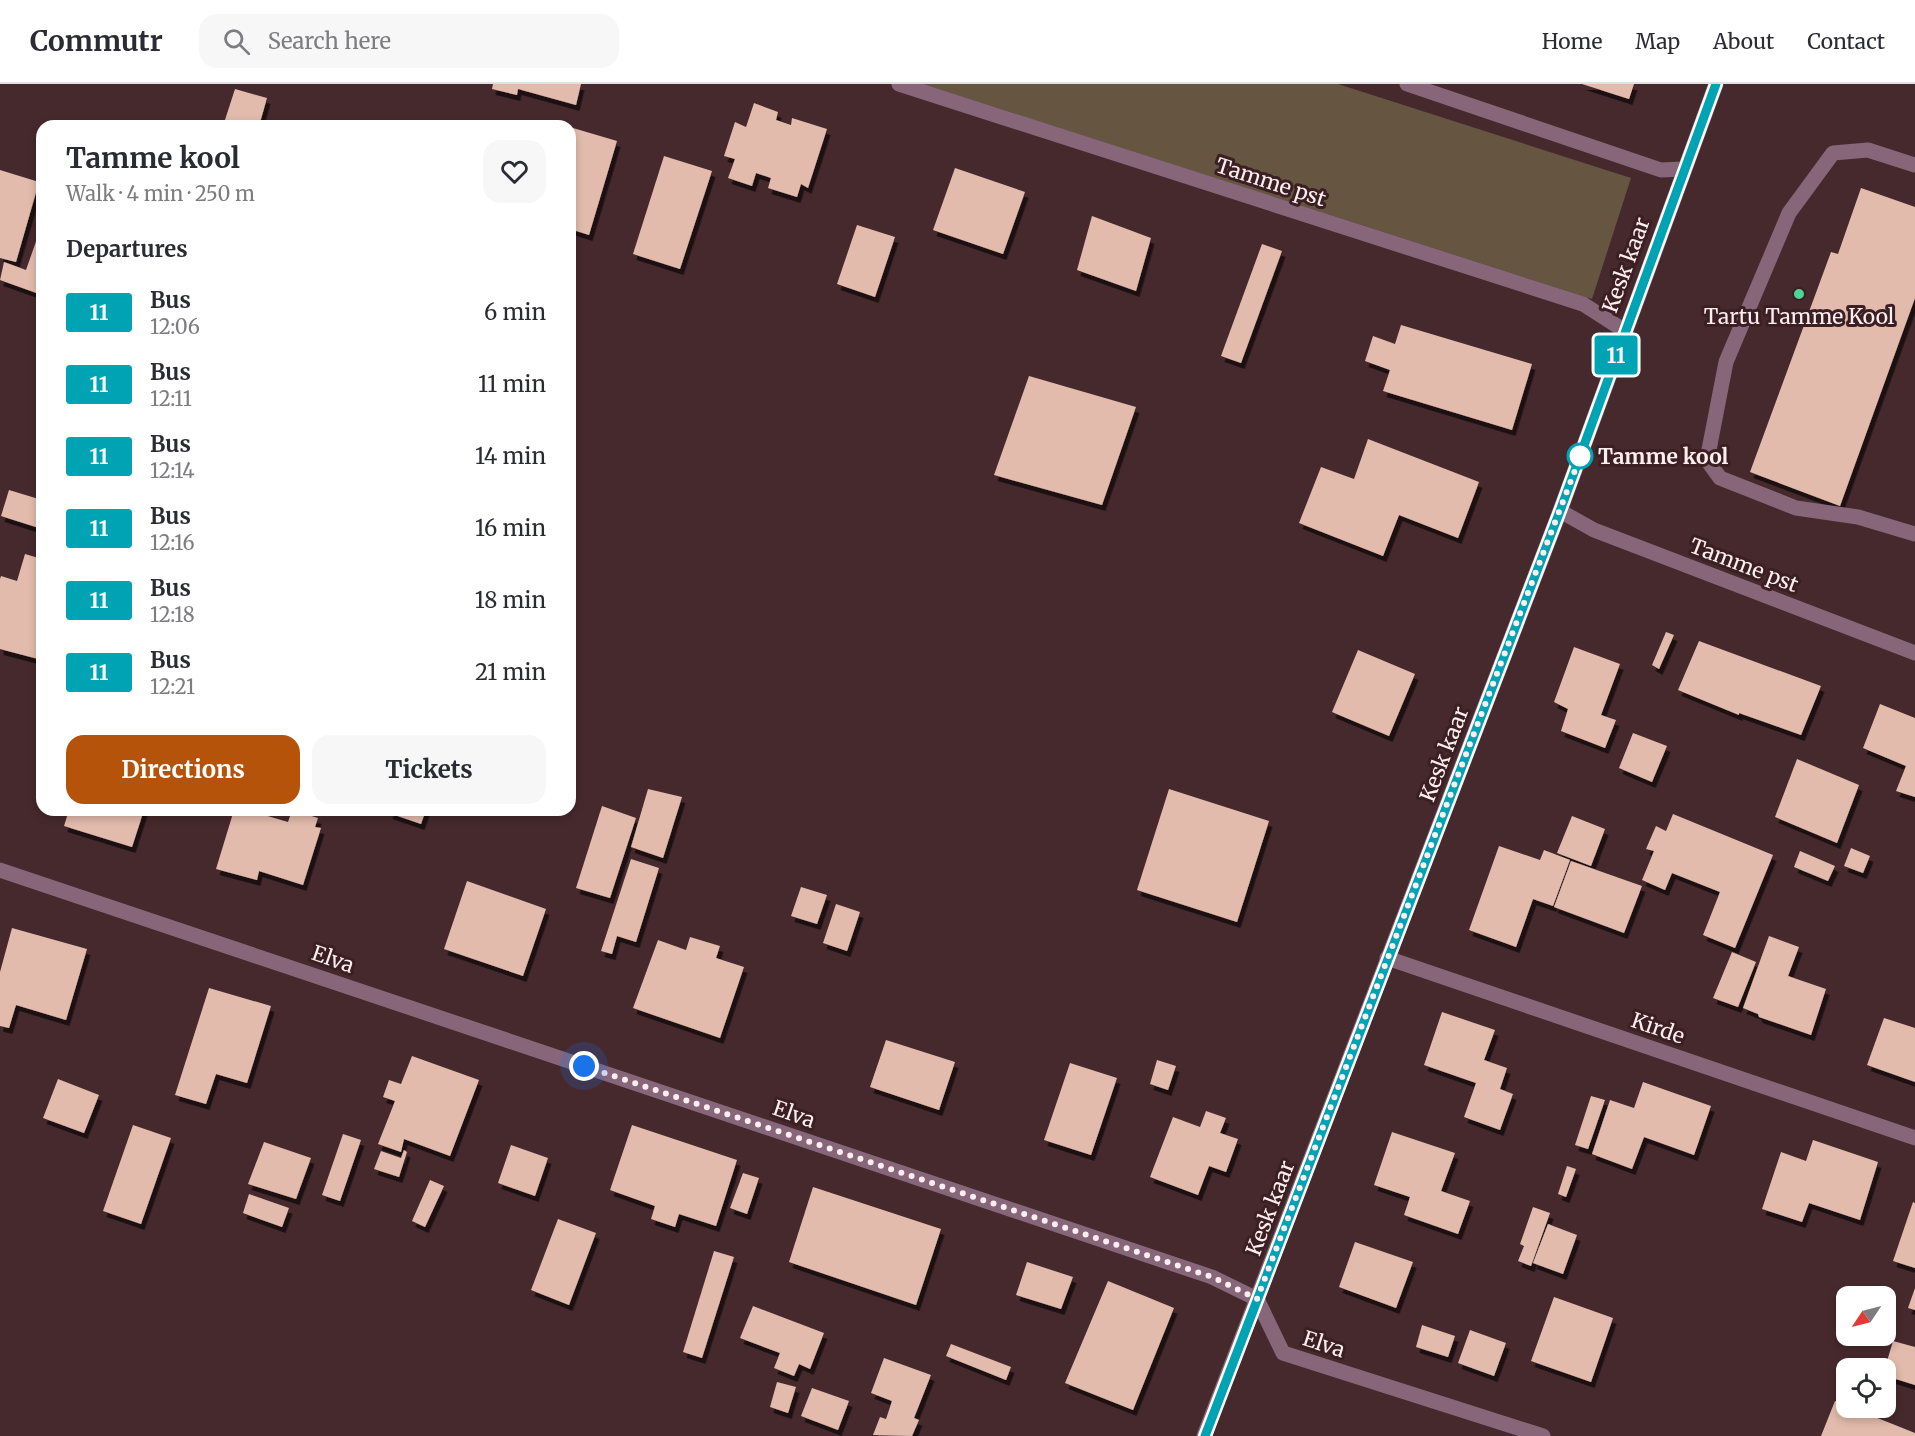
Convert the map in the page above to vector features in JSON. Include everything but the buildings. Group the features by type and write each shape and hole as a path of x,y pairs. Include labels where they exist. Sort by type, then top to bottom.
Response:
{"street":[{"name":"Tamme pst","path":"899,84 1583,304 1625,331"},
{"path":"1407,84 1661,170 1683,170"},
{"name":"Kesk kaar","path":"1204,1436 1560,511 1716,84"},
{"path":"1915,165 1868,150 1833,153 1789,213 1726,362 1707,460 1720,478 1796,508 1858,517 1915,534"},
{"name":"Tamme pst","path":"1560,511 1594,530 1915,653"},
{"name":"Elva","path":"0,870 1212,1277 1257,1299 1283,1353 1542,1436"},
{"name":"Kirde","path":"1387,958 1915,1138"}],"shaded area":[{"path":"923,84 1338,84 1631,178 1592,299"}],"bus line":[{"name":"11","path":"1205,1436 1560,511 1716,84"}],"place":[{"name":"Tartu Tamme Kool","path":"1799,294"},
{"name":"Tamme kool","path":"1580,456"}],"route":[{"path":"584,1066 1212,1277 1257,1299 1582,452 1580,456"}]}
